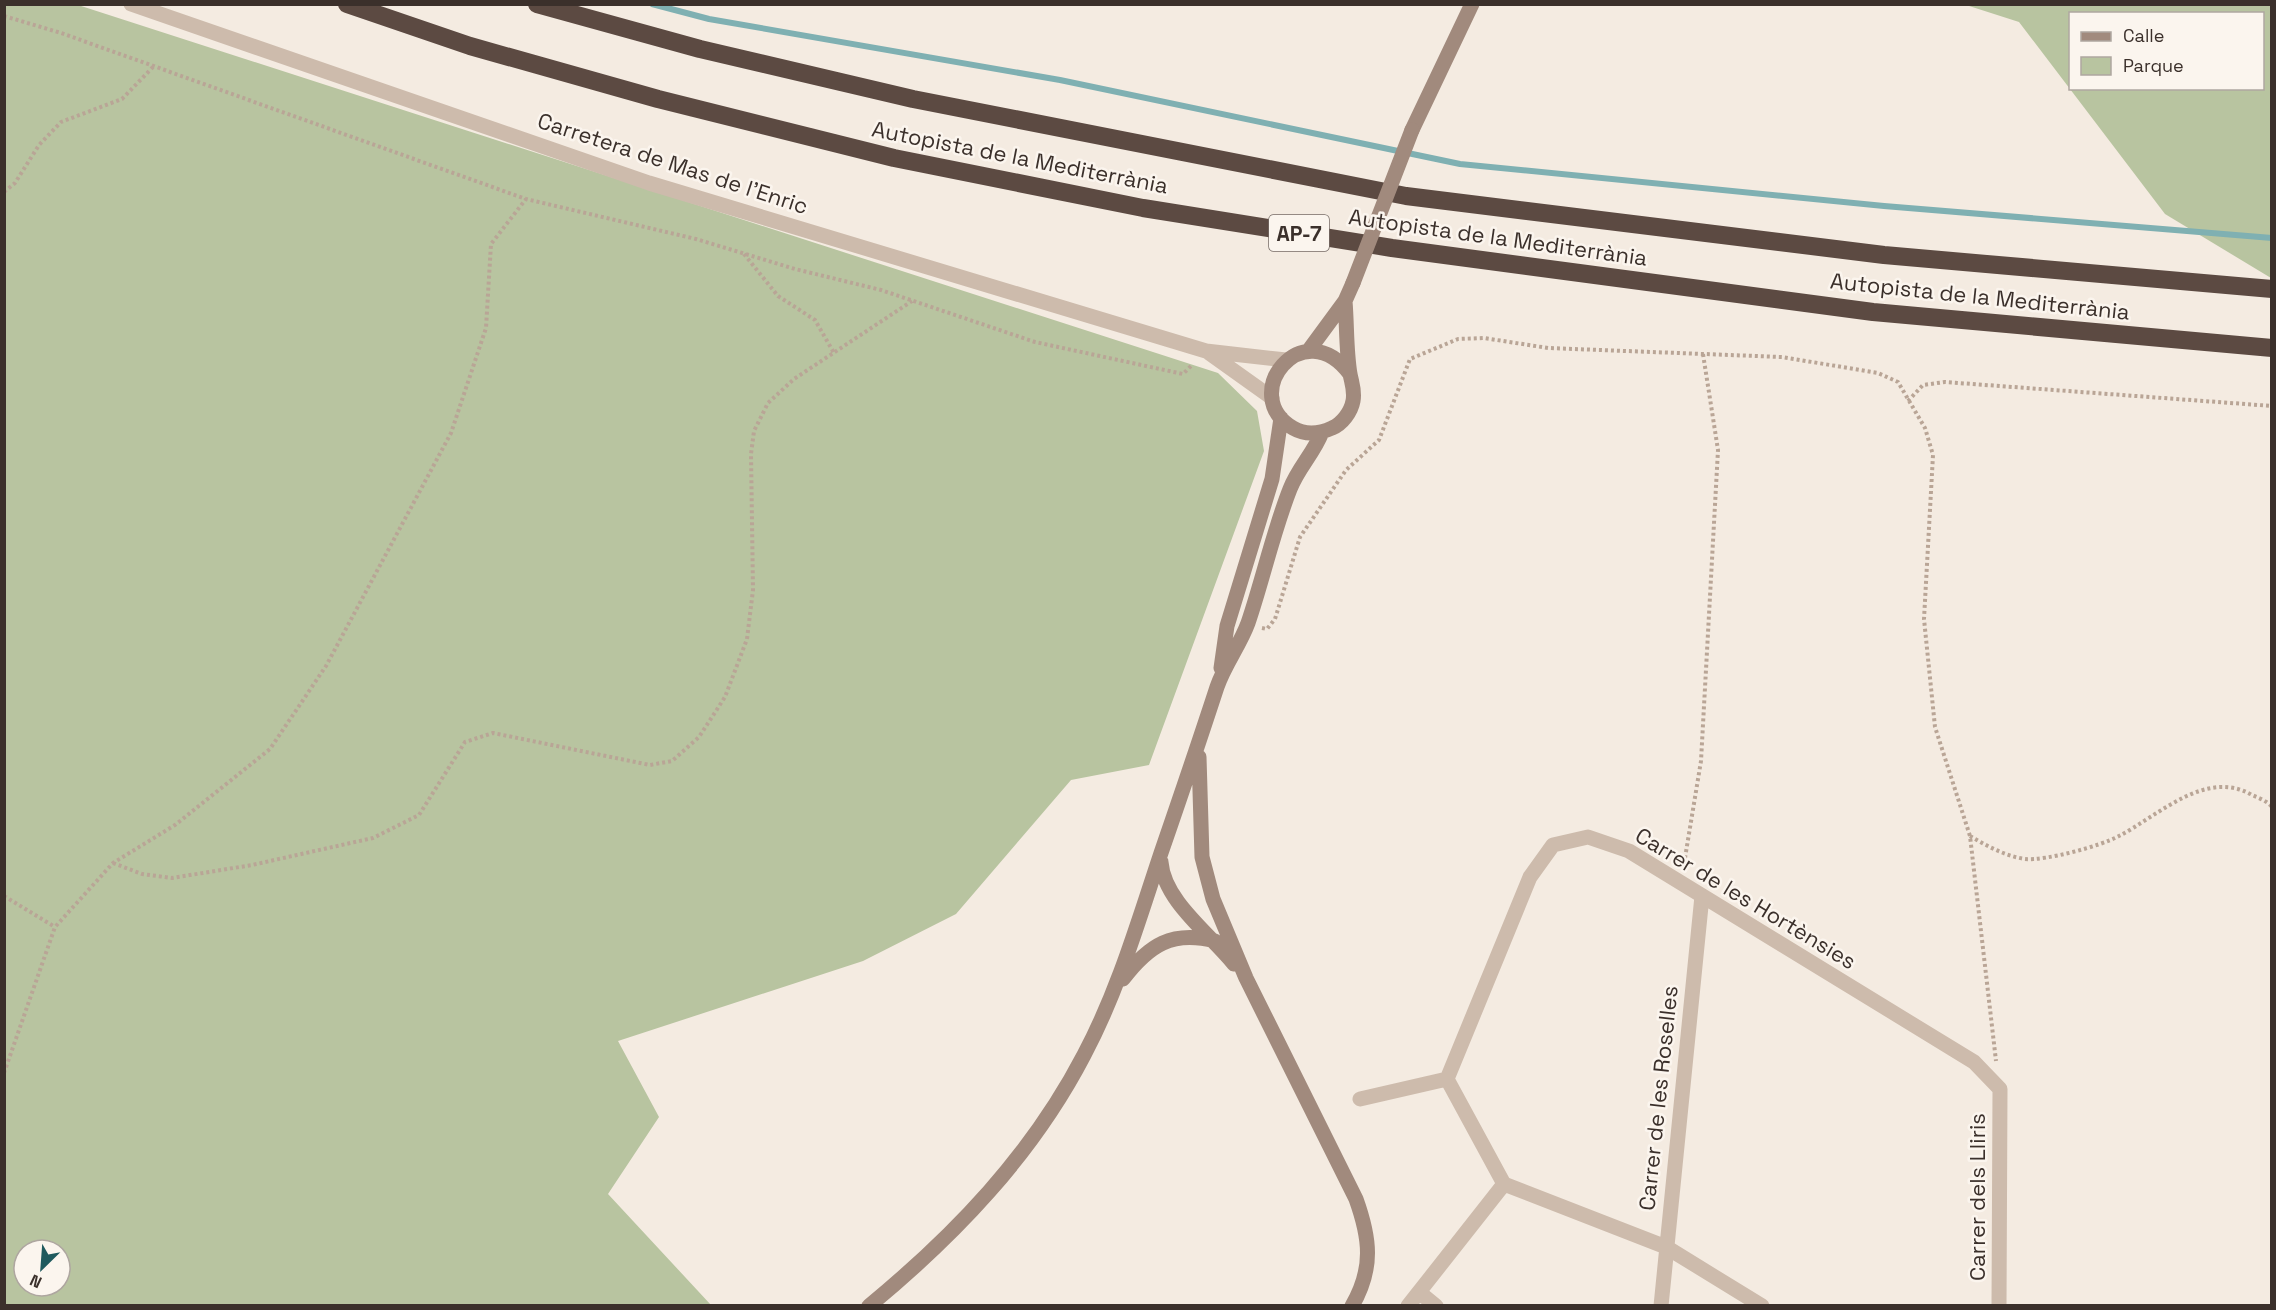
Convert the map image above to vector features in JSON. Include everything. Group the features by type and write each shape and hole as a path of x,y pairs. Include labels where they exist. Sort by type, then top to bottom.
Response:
{"highway":[{"name":"Autopista de la Mediterrània","path":"347,4 471,46 658,99 894,158 1143,208 1392,248 1873,312 2271,348"},
{"name":"Autopista de la Mediterrània","path":"537,4 700,49 913,99 1406,196 1884,255 2271,289"}],"main road":[{"path":"1309,351 1345,301 1413,130 1472,4"},
{"path":"1345,301 1350,374 1354,389 1353,403 1347,417 1336,427 1322,432 1297,430 1281,418 1272,398 1272,384 1277,371 1286,360 1309,351 1327,353 1341,361 1350,374"},
{"path":"1219,683 1227,626 1272,479 1281,418"},
{"path":"869,1305 915,1267 970,1213 1017,1160 1084,1056 1114,990 1143,912 1219,683 1247,625 1289,490 1299,468 1316,446 1322,432"},
{"path":"1199,746 1202,857 1213,899 1246,978 1364,1221 1368,1262 1365,1280 1352,1305"},
{"path":"1160,856 1166,885 1175,899 1216,941 1246,978"},
{"path":"1114,990 1138,959 1161,943 1180,937 1199,937 1216,941"}],"street":[{"name":"Carretera de Mas de l'Enric","path":"131,4 649,183 1206,351"},
{"path":"1206,351 1286,360"},
{"path":"1206,351 1272,398"},
{"name":"Carrer de les Hortènsies","path":"1447,1079 1530,877 1553,845 1588,837 1629,851 1974,1062 2000,1089"},
{"name":"Carrer de les Roselles","path":"1661,1305 1702,896"},
{"path":"1360,1100 1447,1079 1504,1184 1666,1247 1762,1305"},
{"name":"Carrer dels Lliris","path":"1999,1305 2000,1089"},
{"path":"1408,1305 1504,1184"},
{"path":"1419,1292 1436,1305"}],"path":[{"path":"4,16 61,33 526,199 696,239 913,301 1035,342 1183,374 1206,351"},
{"path":"4,192 15,183 39,145 61,123 122,99 153,67"},
{"path":"4,1072 55,927 113,863 175,825 270,749 326,666 451,433 486,328 491,244 526,199"},
{"path":"743,253 778,296 815,320 834,353"},
{"path":"113,863 142,874 172,878 252,865 373,838 419,815 465,742 494,733 627,762 650,765 672,761 699,737 725,696 747,639 753,590 752,454 754,431 768,403 794,379 913,301"},
{"path":"1247,625 1267,629 1275,619 1300,537 1346,470 1379,440 1410,359 1458,339 1484,338 1548,348 1782,357 1878,373 1898,382 1925,428 1933,454 1924,618 1935,727 1970,836 2000,1089"},
{"path":"1681,883 1701,761 1718,450 1703,354"},
{"path":"1908,400 1923,385 1945,382 2271,406"},
{"path":"1970,836 1996,850 2025,859 2049,858 2117,838 2185,796 2209,788 2244,789 2271,807"},
{"path":"4,896 55,927"}],"green space":[{"path":"5,5 78,5 1218,373 1257,411 1264,451 1149,765 1071,780 956,914 863,961 618,1041 659,1117 608,1194 711,1305 5,1306"},
{"path":"1966,5 2271,5 2271,278 2165,214 2071,90 2264,90 2264,12 2069,12 2069,88 2019,22"}],"waterway":[{"path":"652,4 709,19 1060,80 1460,164 1884,206 2272,238"}]}
